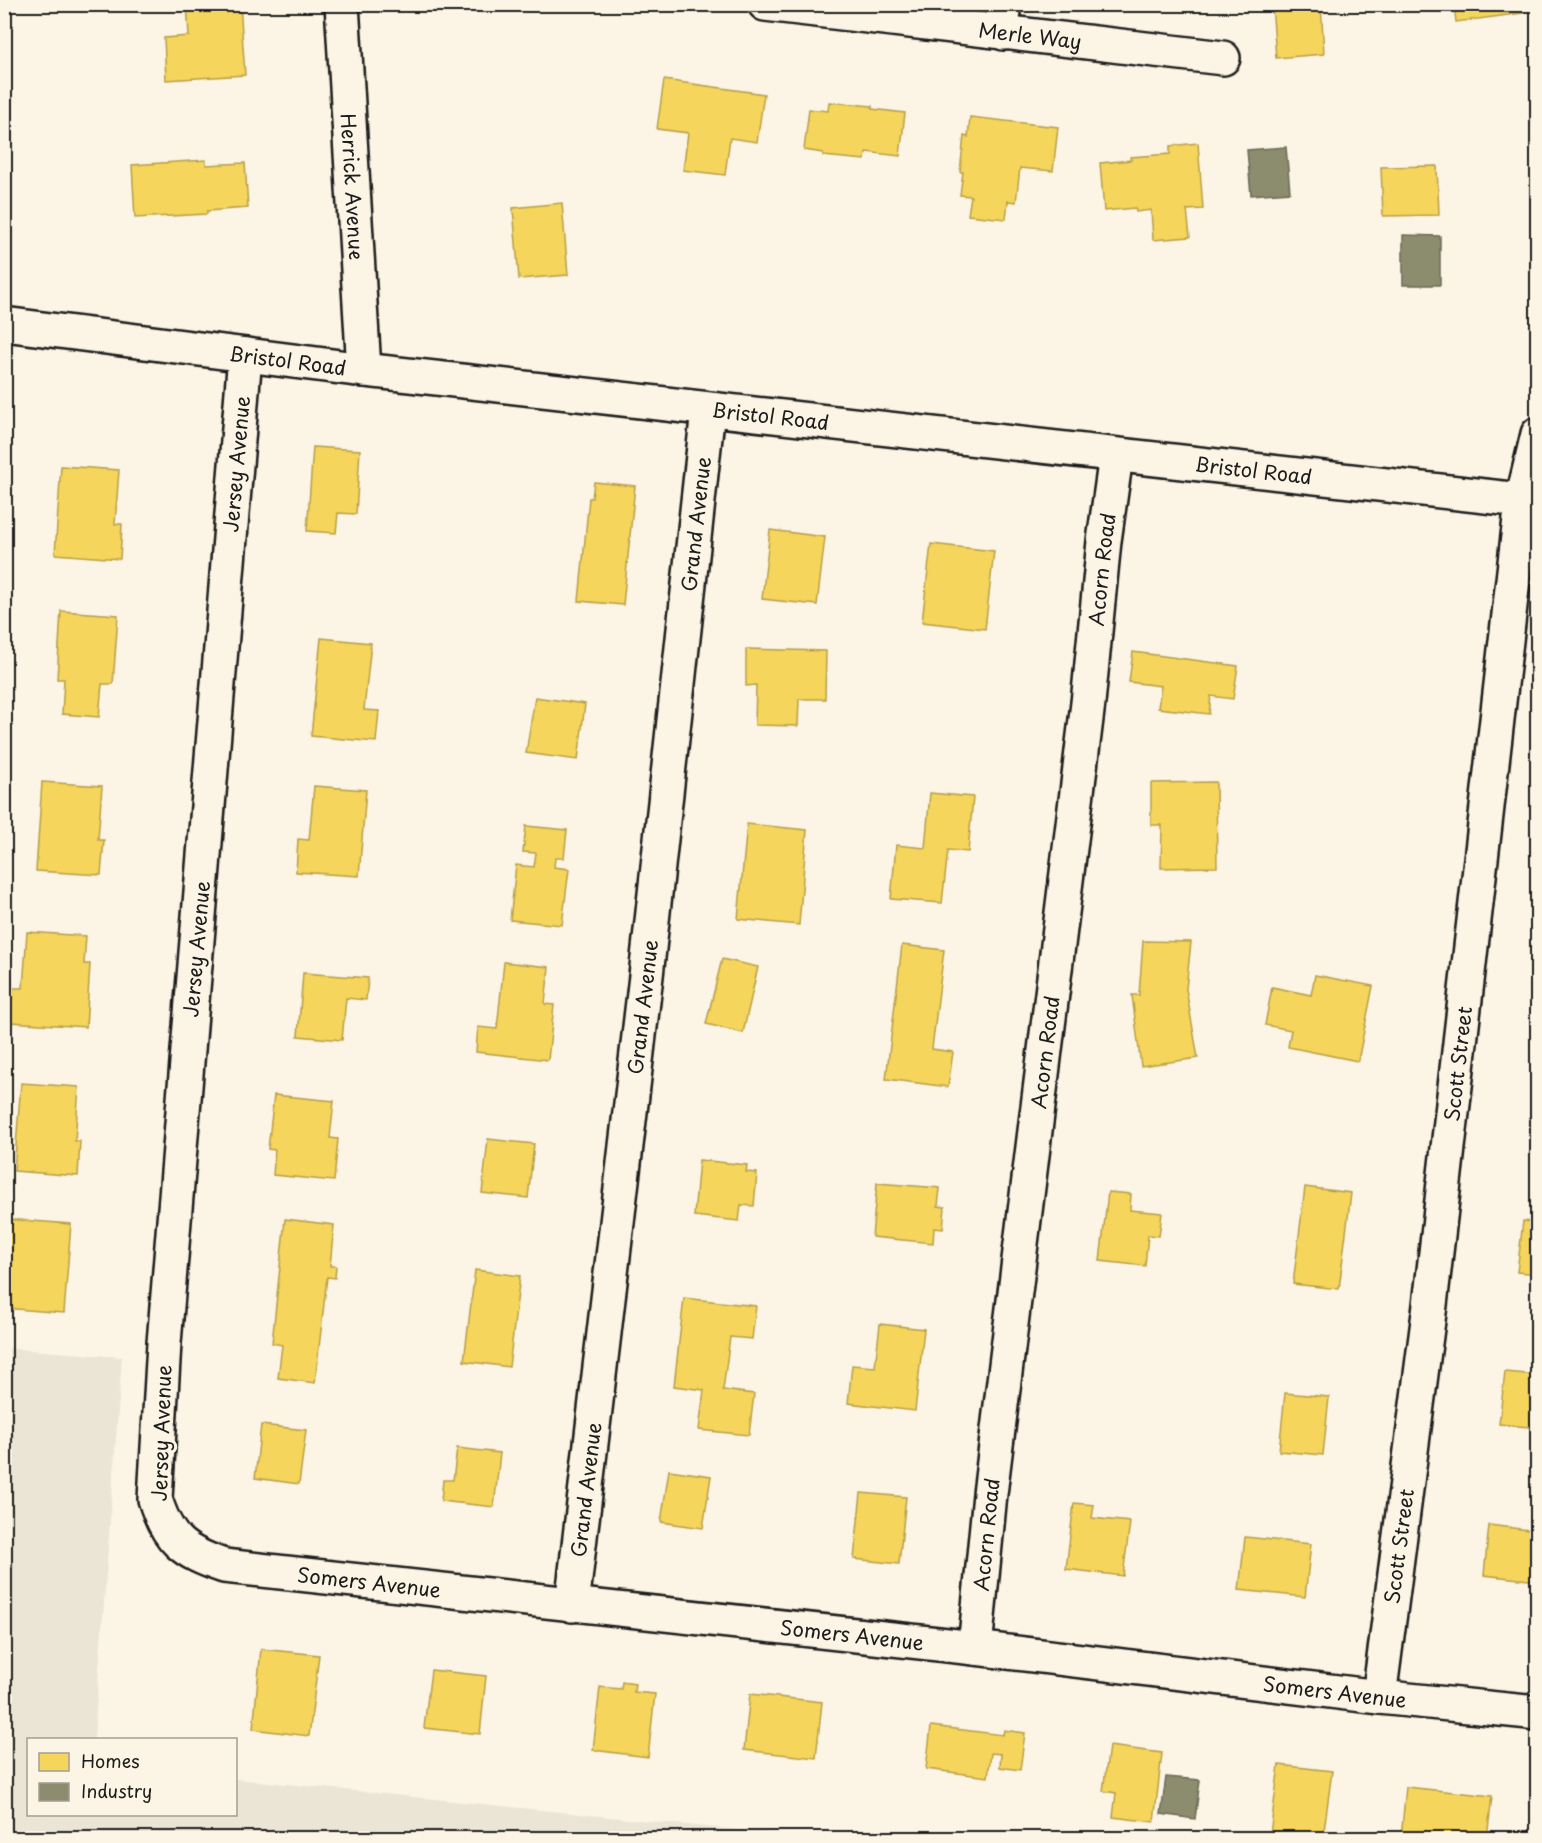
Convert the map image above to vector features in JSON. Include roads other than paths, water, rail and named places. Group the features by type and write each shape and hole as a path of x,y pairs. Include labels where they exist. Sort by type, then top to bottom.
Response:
{"street":[{"name":"Herrick Avenue","path":"342,4 364,370"},
{"name":"Merle Way","path":"765,4 1003,19 1223,58"},
{"name":"Bristol Road","path":"4,324 364,370 1530,502"},
{"name":"Jersey Avenue","path":"173,1538 162,1521 155,1499 164,1343 245,355"},
{"name":"Grand Avenue","path":"572,1605 647,964 708,410"},
{"name":"Scott Street","path":"1379,1696 1538,434"},
{"name":"Acorn Road","path":"975,1648 992,1483 1087,714 1104,542 1116,456"},
{"name":"Somers Avenue","path":"173,1538 197,1557 224,1566 975,1648 1538,1713"}]}
